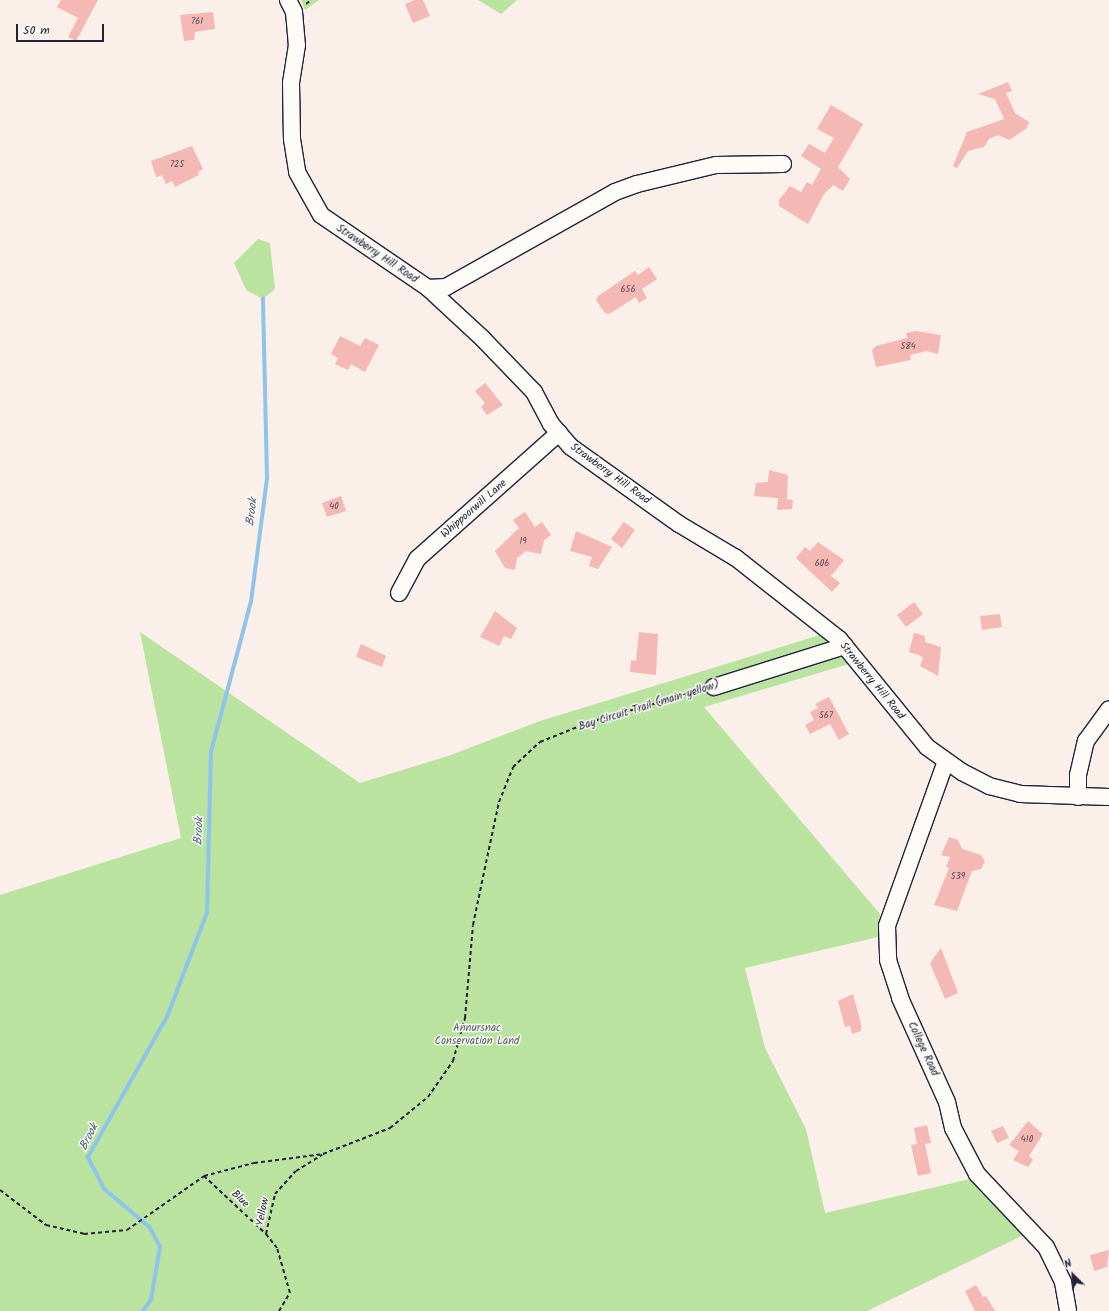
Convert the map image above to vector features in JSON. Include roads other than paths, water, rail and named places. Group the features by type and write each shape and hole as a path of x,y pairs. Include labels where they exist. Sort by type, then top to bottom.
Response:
{"street":[{"name":"Strawberry Hill Road","path":"288,0 294,12 297,44 291,83 292,139 297,172 307,194 321,215 428,288 517,373 559,434 597,467 736,558 845,646 906,723 946,761 989,786 1020,794 1109,797"},
{"path":"428,288 446,287 615,192 637,184 716,165 783,164"},
{"name":"Whippoorwill Lane","path":"399,593 417,559 559,434"},
{"name":"Bay Circuit Trail (main-yellow)","path":"714,687 845,646"},
{"path":"1078,797 1078,775 1086,741 1093,726 1109,709"},
{"name":"College Road","path":"946,761 887,926 888,960 900,998 977,1174 1046,1247 1063,1282 1068,1311"}],"waterway":[{"name":"Brook","path":"143,1311 151,1300 160,1247 150,1228 104,1189 88,1157 167,1017 207,913 211,752 251,602 267,478 263,299"}],"park label":[{"name":"Annursnac Conservation Land","path":"477,1035"}]}
